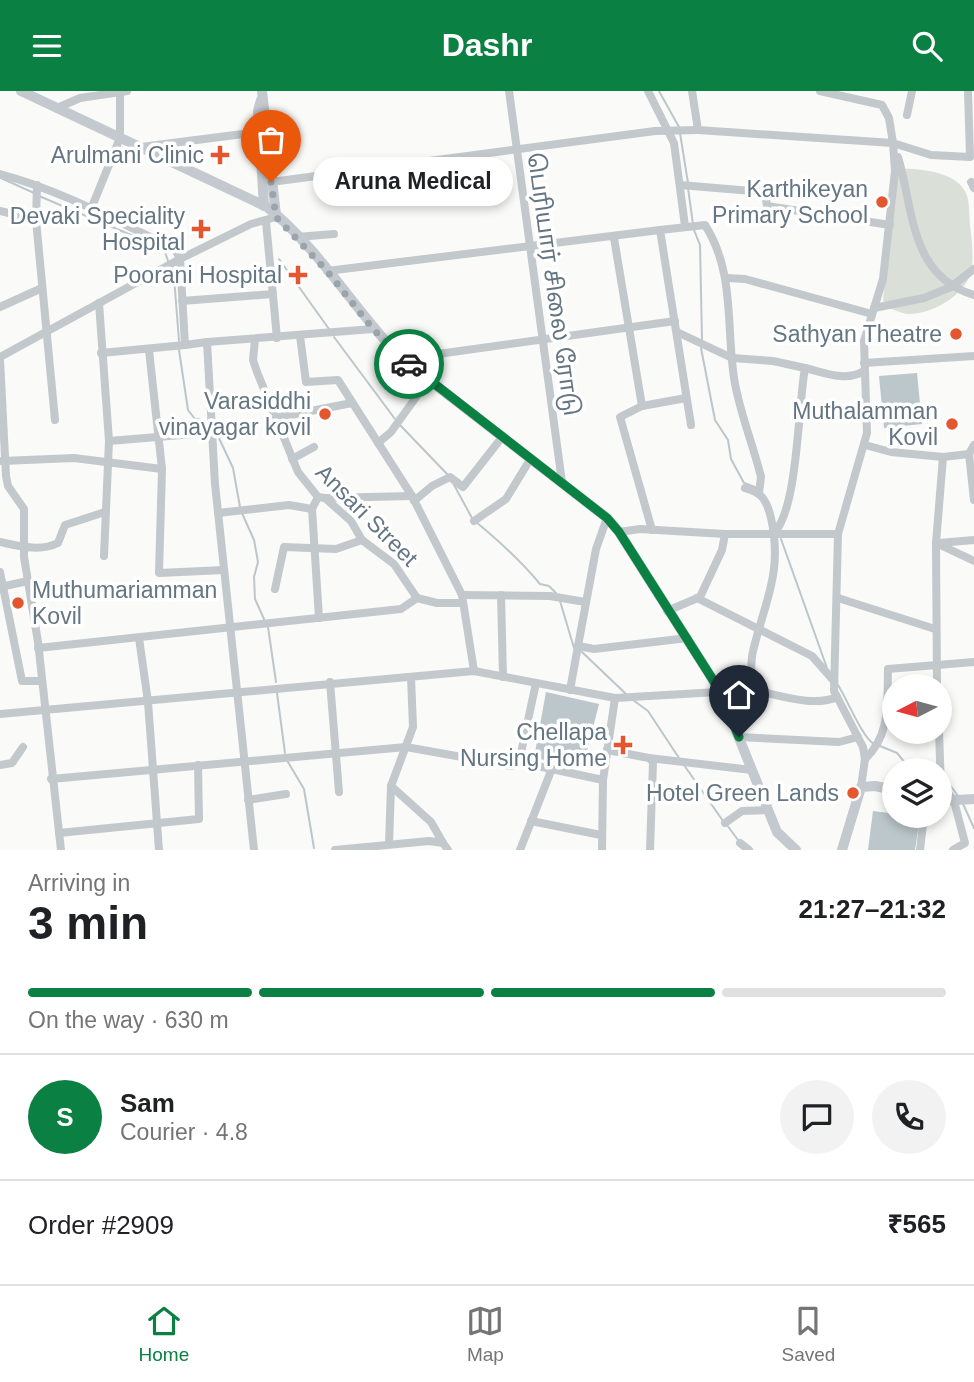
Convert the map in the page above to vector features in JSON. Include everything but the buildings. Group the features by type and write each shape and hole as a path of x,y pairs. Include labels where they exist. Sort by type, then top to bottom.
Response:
{"main road":[{"path":"21,91 264,206"},
{"path":"262,95 258,111 264,206 271,220 297,237 373,329 402,359 562,482 607,518 619,532 720,691 777,832 796,850"},
{"path":"262,95 271,182 271,220"},
{"path":"842,850 861,787 882,787"},
{"path":"954,801 974,799"}],"street":[{"path":"92,209 120,138 120,91"},
{"path":"57,108 66,101 127,91"},
{"name":"பெரியார் சிலை ரோடு","path":"509,91 514,149 531,246 562,482"},
{"path":"648,91 674,143 686,225"},
{"path":"692,91 698,130"},
{"path":"820,91 882,106 889,118 895,171 883,279 864,341 865,445 838,534 834,681 837,697 858,737 865,759 861,787"},
{"path":"907,115 912,91"},
{"path":"271,182 669,130 893,143 931,155 970,157 972,116 968,91"},
{"path":"139,147 259,132"},
{"path":"893,143 922,253 937,275 951,287 974,295"},
{"path":"0,174 37,185 175,249 180,259 185,345"},
{"path":"37,185 36,220 55,420"},
{"path":"680,185 765,192 767,206 890,225"},
{"path":"0,211 36,220"},
{"path":"61,850 24,547 24,509 8,486 2,461 0,358 180,259 251,224 271,220 273,294 278,338"},
{"path":"327,271 614,238 686,225 705,225 715,239 727,278 734,381 761,477 759,493"},
{"path":"660,230 691,425"},
{"path":"297,237 334,234"},
{"path":"614,238 642,406"},
{"path":"727,278 745,279 873,311 924,298 951,287 974,269"},
{"path":"0,307 42,288"},
{"path":"183,301 273,294"},
{"path":"99,303 109,441 104,556"},
{"path":"402,359 675,321"},
{"path":"101,353 373,329"},
{"path":"677,332 732,358 773,361 842,377 856,376 864,367 974,356"},
{"path":"300,336 306,382 338,380 413,498 461,599 474,671"},
{"name":"Ansari Street","path":"255,339 253,360 298,473 321,498 351,521 362,540 394,564 417,598"},
{"path":"207,342 218,513 254,850"},
{"path":"149,350 162,469 157,555 159,573 224,570"},
{"path":"774,533 783,524 796,459 805,368"},
{"path":"378,443 391,432 429,379"},
{"path":"652,530 640,478 620,424 620,417 642,406 686,398"},
{"path":"275,418 352,403"},
{"path":"109,441 159,439 194,434 198,422"},
{"path":"319,618 312,509 321,498 413,498 432,485 450,478 463,487 503,436"},
{"path":"865,445 891,452 943,457 969,454"},
{"path":"974,445 969,454 974,500"},
{"path":"292,459 314,447"},
{"path":"937,674 936,543 943,457"},
{"path":"2,461 74,458 162,469"},
{"path":"474,521 506,499 531,458"},
{"path":"745,488 759,493 768,503 777,549 774,585 753,652 752,690"},
{"path":"218,513 289,505 312,509"},
{"path":"0,542 24,547 50,547 58,543 65,525 105,512"},
{"path":"570,690 596,549 607,518"},
{"path":"619,532 652,530 724,534 838,534"},
{"path":"667,611 697,598 722,550 724,534"},
{"path":"275,589 284,547 336,549 362,540"},
{"path":"936,543 974,540"},
{"path":"936,543 974,561"},
{"path":"0,572 22,681 41,681"},
{"path":"1,586 28,581"},
{"path":"38,647 401,609 417,598 437,603 501,595 550,596 585,602"},
{"path":"501,595 503,677"},
{"path":"697,598 812,656 834,681"},
{"path":"838,598 935,629"},
{"path":"138,638 148,702 159,850"},
{"path":"578,646 594,649 688,638"},
{"path":"865,759 879,746 884,734 888,669 974,662"},
{"path":"0,714 148,702 237,690 474,671 615,698 752,690 807,700 829,701 837,697"},
{"path":"389,844 391,786 413,727 411,677"},
{"path":"330,682 339,792"},
{"path":"519,762 536,683"},
{"path":"602,850 603,780 615,698"},
{"path":"739,737 839,742 858,737"},
{"path":"0,765 12,763 23,747"},
{"path":"51,779 406,747 495,765 512,766 519,762 603,780"},
{"path":"607,750 649,758 752,770"},
{"path":"649,758 653,762 650,850"},
{"path":"59,833 157,825 200,817 198,765"},
{"path":"520,850 551,771"},
{"path":"391,786 431,822 446,847"},
{"path":"248,800 286,794"},
{"path":"954,801 965,843 974,849"},
{"path":"725,823 742,811 769,810"},
{"path":"531,821 601,835"},
{"path":"920,850 923,828"},
{"path":"740,843 750,850"},
{"path":"953,850 965,843"},
{"path":"335,850 389,844 446,847"}],"shaded area":[{"path":"897,169 925,170 945,175 961,186 969,204 973,256 971,273 962,289 955,295 920,313 902,313 886,307 883,300"},
{"path":"917,373 922,424 884,428 879,376"},
{"path":"546,692 599,704 583,767 534,758"},
{"path":"873,811 882,812 882,828 918,828 915,850 868,850"}],"waterway":[{"path":"659,91 679,127"},
{"path":"680,133 688,183"},
{"path":"1,178 34,193"},
{"path":"688,188 693,224"},
{"path":"39,196 164,249 168,261"},
{"path":"694,230 700,245 702,339"},
{"path":"279,259 329,329"},
{"path":"174,277 179,341"},
{"path":"334,337 395,419"},
{"path":"701,348 715,420 728,440 731,459 744,483 755,487"},
{"path":"179,350 188,410 195,419"},
{"path":"199,423 209,430"},
{"path":"399,424 448,475"},
{"path":"218,436 233,468 240,507"},
{"path":"453,483 472,518"},
{"path":"242,513 254,540 258,562 254,577 255,599 264,619"},
{"path":"476,522 510,552 540,584 549,586 556,593"},
{"path":"781,539 827,668"},
{"path":"560,601 574,648"},
{"path":"268,627 276,682"},
{"path":"582,652 626,694"},
{"path":"838,685 860,726 874,744"},
{"path":"277,693 285,753"},
{"path":"633,700 648,711 679,758"},
{"path":"880,746 897,753 901,758"},
{"path":"288,762 304,789 314,848"},
{"path":"684,765 723,821"},
{"path":"952,788 958,796"},
{"path":"963,804 974,828"},
{"path":"727,825 738,840"}],"way so far":[{"path":"271,182 276,217 327,271 373,329 409,364"}],"place":[{"name":"Arulmani Clinic","path":"220,155"},
{"name":"Aruna Medical","path":"271,182"},
{"name":"Karthikeyan Primary School","path":"882,202"},
{"name":"Devaki Speciality Hospital","path":"201,229"},
{"name":"Poorani Hospital","path":"298,275"},
{"name":"Sathyan Theatre","path":"956,334"},
{"name":"Varasiddhi vinayagar kovil","path":"325,414"},
{"name":"Muthalamman Kovil","path":"952,424"},
{"name":"Muthumariamman Kovil","path":"18,603"},
{"name":"Chellapa Nursing Home","path":"623,745"},
{"name":"Hotel Green Lands","path":"853,793"}],"route":[{"path":"409,364 607,518 619,532 720,691 739,737"}]}
